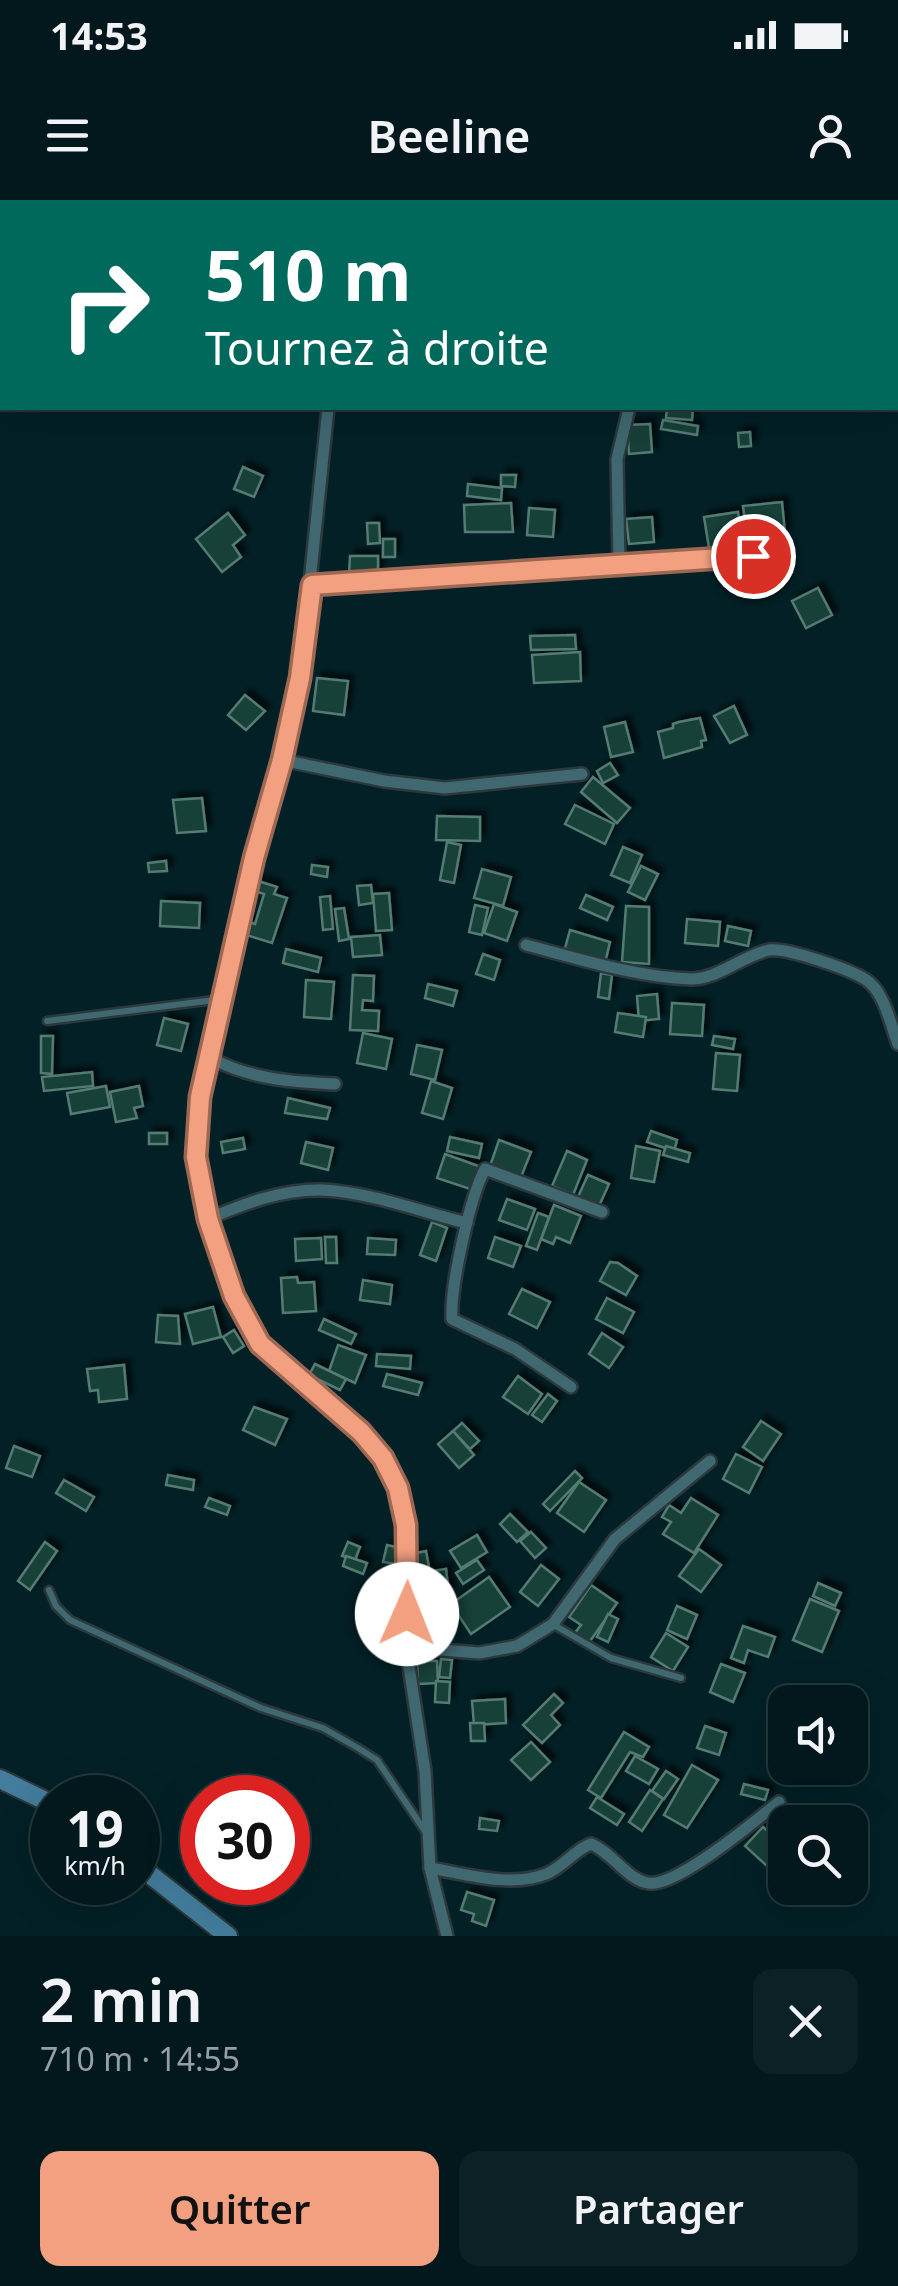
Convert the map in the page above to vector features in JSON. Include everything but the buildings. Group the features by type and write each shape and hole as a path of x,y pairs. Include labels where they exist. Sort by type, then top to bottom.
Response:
{"main road":[{"path":"0,1779 30,1793"},
{"path":"160,1882 228,1936"}],"street":[{"path":"328,410 300,678 200,1097 196,1157 208,1219 234,1296 260,1344 361,1432 383,1458 398,1488 406,1525 406,1647 425,1770 430,1868 447,1936"},
{"path":"618,564 617,459 629,410"},
{"path":"312,585 786,555"},
{"path":"282,760 384,782 445,788 582,774"},
{"path":"526,944 634,973 695,979 767,950 802,954 869,982 878,994 898,1044"},
{"path":"211,1058 236,1072 335,1084"},
{"path":"572,1388 515,1349 452,1318 468,1224 485,1169 602,1212"},
{"path":"208,1219 246,1203 322,1190 468,1224"},
{"path":"406,1647 479,1654 517,1646 552,1624 615,1539 710,1461"},
{"path":"430,1868 524,1879 546,1874 592,1844 637,1878 656,1884 683,1872 779,1802"}],"lane":[{"path":"47,1021 224,998"},
{"path":"49,1590 56,1606 70,1620 261,1708 323,1728 377,1760 427,1836"},
{"path":"552,1624 611,1658 681,1678"}],"route":[{"path":"407,1614 406,1525 398,1488 383,1458 361,1432 260,1344 234,1296 208,1219 196,1157 200,1097 300,678 312,585 753,556"}]}
